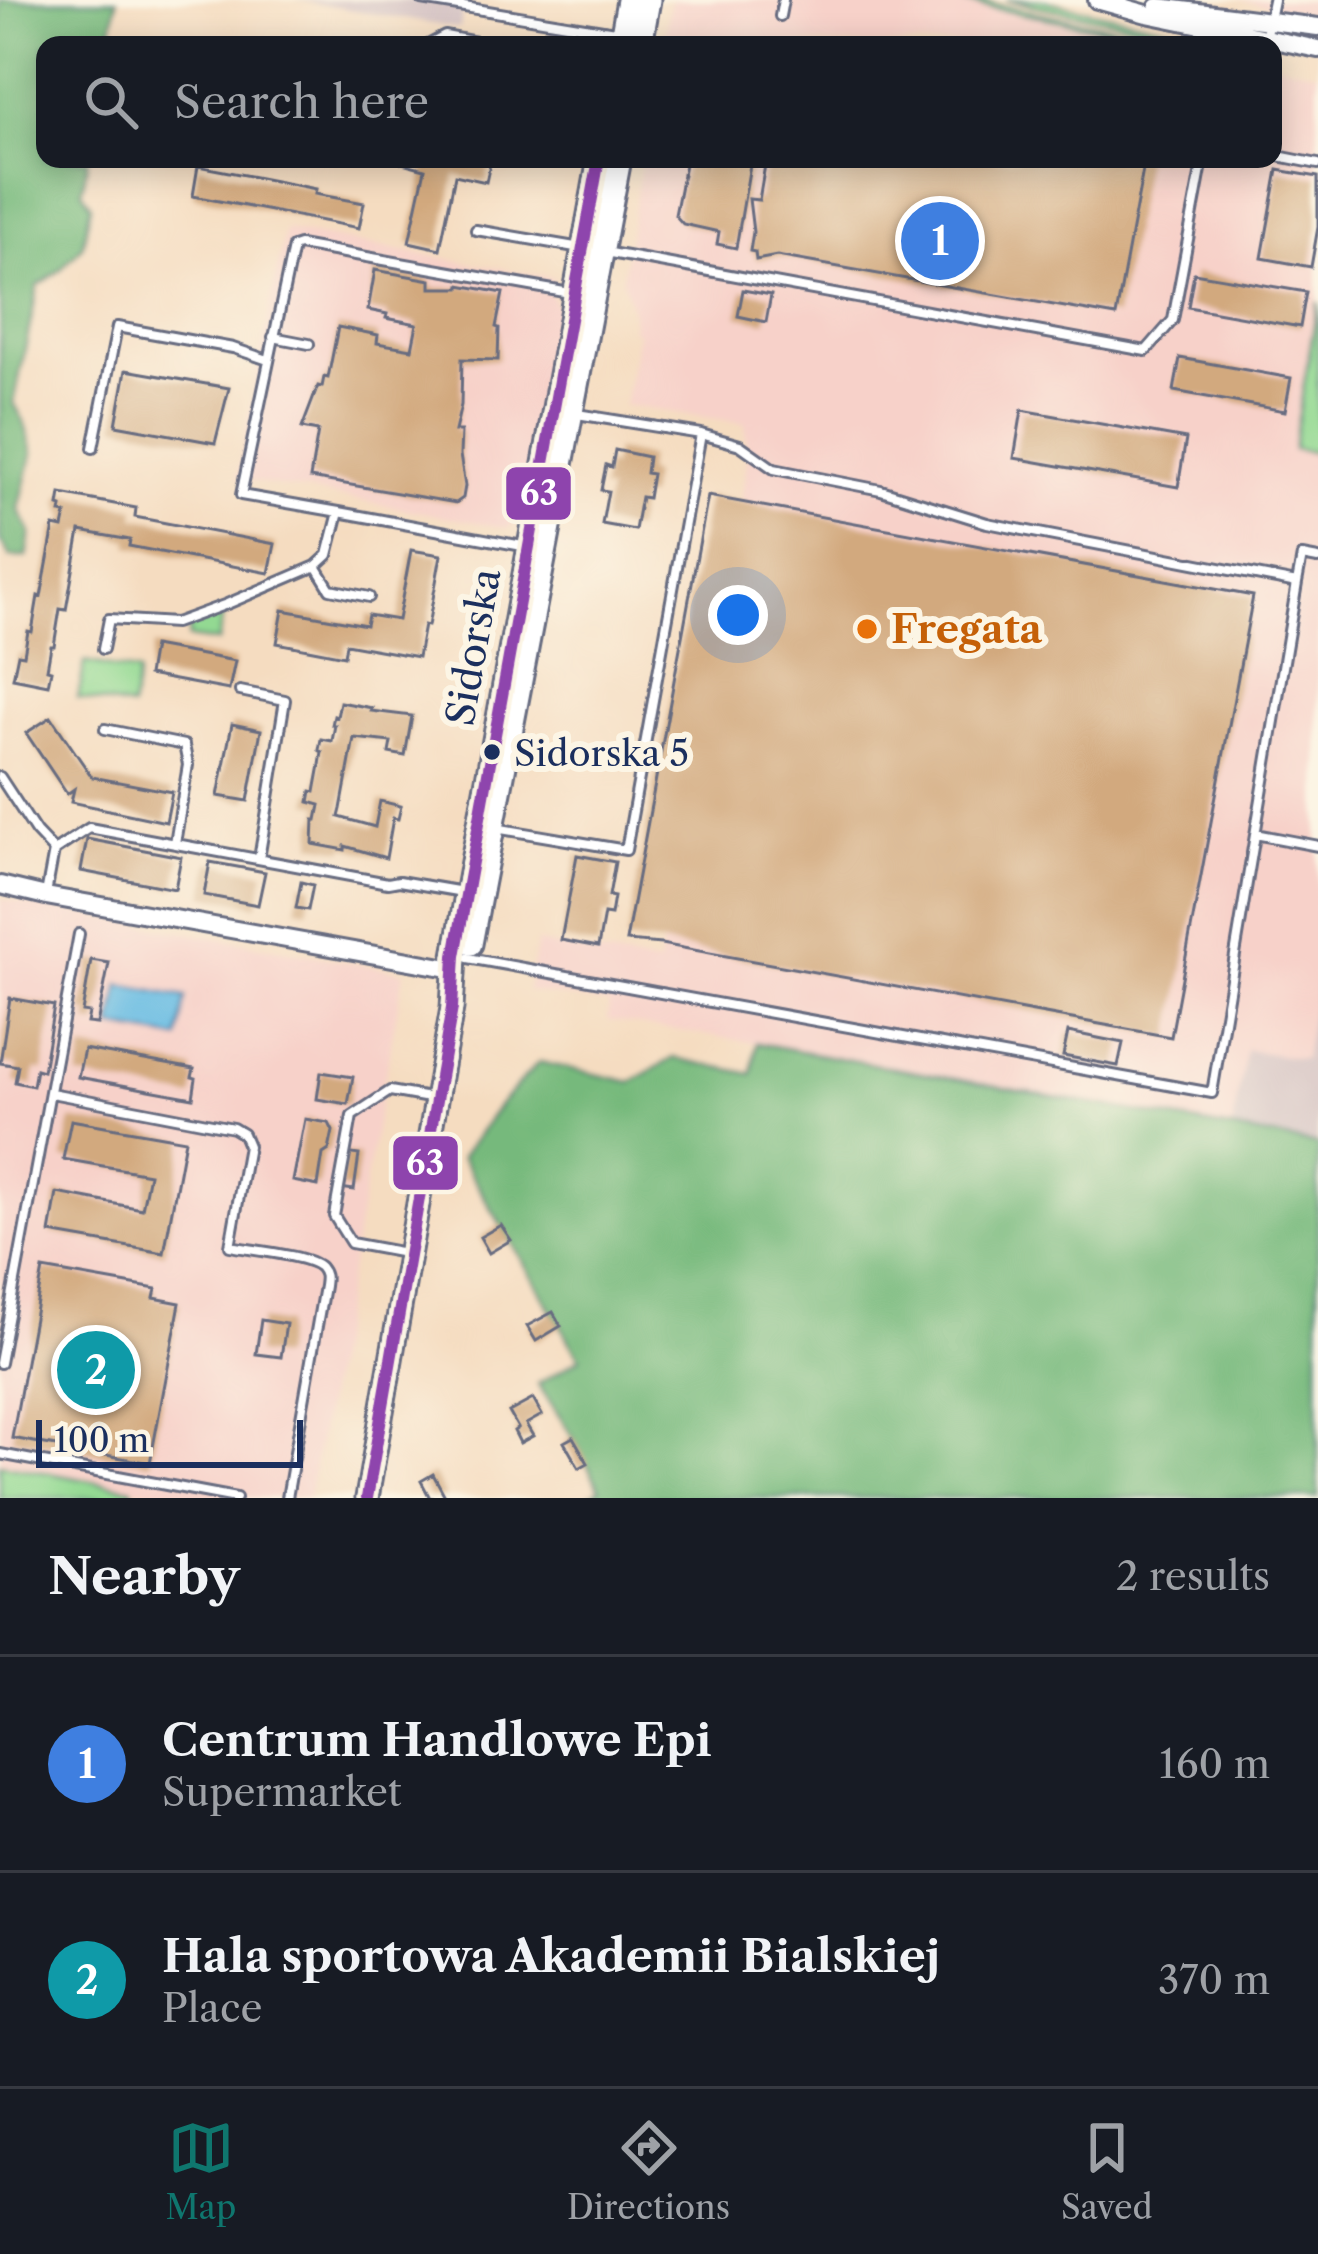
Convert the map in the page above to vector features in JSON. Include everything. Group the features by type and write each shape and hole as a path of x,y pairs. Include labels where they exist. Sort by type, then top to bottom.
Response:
{"street":[{"path":"628,0 632,36"},
{"path":"634,36 649,0"},
{"path":"1100,0 1181,10 1258,36"},
{"path":"1227,23 1269,20 1318,27"},
{"path":"1282,42 1318,49"},
{"name":"Sidorska","path":"593,250 598,168"},
{"name":"Sidorska","path":"367,1498 562,411 593,250 617,168"},
{"path":"0,884 46,896 460,963"}],"lane":[{"path":"422,0 611,36"},
{"path":"781,16 783,0"},
{"path":"1266,36 1273,0"},
{"path":"1282,157 1318,164"},
{"path":"476,230 1146,351 1173,320 1200,168"},
{"path":"537,548 241,495 289,255 298,244 584,295"},
{"path":"93,448 117,327 232,348 268,360"},
{"path":"273,337 309,344"},
{"path":"562,411 701,434 740,446 774,470 881,490 987,523 1297,584"},
{"path":"486,826 626,850 701,434"},
{"path":"103,649 109,619 175,623 316,566 328,555 339,512"},
{"path":"460,963 1212,1093 1302,556 1318,559"},
{"path":"316,566 331,590 369,597"},
{"path":"240,691 285,700 259,859"},
{"path":"104,729 184,745 188,765 175,843"},
{"path":"0,777 54,851"},
{"path":"46,896 54,851 89,828 388,883 474,894"},
{"path":"1256,834 1318,846"},
{"path":"0,1363 79,934"},
{"path":"409,1254 351,1244 334,1216 352,1116 390,1091 436,1099"},
{"path":"51,1093 233,1128 243,1135 248,1146 230,1246 308,1261 325,1277 287,1498"},
{"path":"0,1454 236,1498"}],"shaded area":[{"path":"296,0 465,0 460,29"},
{"path":"671,0 947,0 1143,36 665,36"},
{"path":"1238,0 1318,0 1318,13 1312,15"},
{"path":"1282,65 1318,72 1318,302 1293,448 1318,453 1318,978 1304,1060 1246,1050 1232,1129 607,1020 609,1004 527,991 537,943 658,965 747,461 745,423 624,405 638,332 632,330 633,313 622,278 640,168 1282,168"},
{"path":"285,230 554,278 551,296 558,309 519,519 507,528 237,478"},
{"path":"0,899 404,972 308,1498 186,1498 0,1464"},
{"path":"1318,978 1318,1145 1232,1129 1246,1050 1304,1059"}],"green space":[{"path":"0,0 117,0 111,36 36,36 36,168 86,168 82,191 91,205 82,247 38,286 14,403 33,452 19,509 31,533 27,557 10,557 0,540"},
{"path":"948,0 973,0 1159,36"},
{"path":"1006,0 1041,0 1181,30 1171,32"},
{"path":"1318,302 1318,453 1293,449"},
{"path":"223,613 218,642 188,638 190,626"},
{"path":"85,662 138,673 131,708 78,698"},
{"path":"757,1043 1318,1145 1318,1498 587,1498 600,1489 538,1384 580,1358 461,1157 539,1062 631,1082 674,1058 752,1074"},
{"path":"0,1464 131,1488 136,1498 0,1498"}],"water":[{"path":"120,985 186,997 179,1039 112,1027"}],"building":[{"path":"198,168 208,168 364,203 359,228 193,196"},
{"path":"421,168 489,168 486,182 455,175 440,249 409,242 425,169"},
{"path":"684,168 749,168 736,248 717,244 719,232 683,224 675,215"},
{"path":"764,168 1143,168 1116,316 777,256 756,260 755,252 750,251 749,199 759,200"},
{"path":"1278,170 1318,177 1318,227 1311,267 1262,258"},
{"path":"375,270 431,280 431,288 460,285 503,293 496,327 498,360 462,359 455,431 461,431 465,486 463,498 456,503 310,478 318,431 302,428 318,386 328,378 338,327 378,335 377,343 412,349 417,324 368,310"},
{"path":"1194,273 1306,292 1300,327 1188,307"},
{"path":"743,290 771,295 766,322 738,316"},
{"path":"1180,358 1291,378 1285,411 1174,391"},
{"path":"126,370 229,388 215,443 116,425"},
{"path":"1022,410 1186,439 1178,487 1014,458"},
{"path":"615,450 648,457 646,473 652,474 648,498 641,497 635,530 602,524 608,491 601,490"},
{"path":"61,494 136,508 135,517 275,544 269,573 129,546 130,540 80,531 66,610 60,609 51,646 48,685 13,678 18,654 24,655 28,631 32,632 54,526 63,528 66,514 59,506"},
{"path":"708,496 1253,596 1171,1037 626,941"},
{"path":"411,550 441,555 418,657 346,644 344,656 277,643 283,610 366,625 368,615 398,620"},
{"path":"153,646 235,661 229,690 148,675"},
{"path":"340,702 412,716 405,756 389,753 391,742 354,738 339,817 375,827 380,801 401,806 398,819 393,818 386,858 345,846 345,850 313,844 320,805 309,802 311,791 315,792 321,739 332,741"},
{"path":"51,717 92,777 172,792 166,822 71,802 74,789 67,794 26,733"},
{"path":"232,724 261,730 248,801 218,796"},
{"path":"87,839 181,857 175,889 81,871"},
{"path":"577,855 615,862 611,915 604,914 598,947 561,940"},
{"path":"210,862 265,872 258,905 204,895"},
{"path":"301,882 313,885 308,910 296,908"},
{"path":"91,960 109,963 97,1024 87,1023 89,1013 82,1012"},
{"path":"10,998 54,1006 43,1071 36,1069 33,1086 15,1082 18,1066 0,1063"},
{"path":"1068,1032 1123,1043 1118,1066 1063,1056"},
{"path":"84,1049 194,1069 193,1098 78,1077"},
{"path":"321,1072 353,1077 348,1104 317,1099"},
{"path":"305,1119 329,1123 333,1131 318,1186 293,1181"},
{"path":"71,1120 185,1140 164,1253 50,1233 57,1193 142,1209 149,1174 63,1159"},
{"path":"345,1153 359,1155 354,1190 340,1188"},
{"path":"501,1225 511,1240 489,1253 480,1237"},
{"path":"43,1269 156,1289 154,1298 180,1303 150,1463 12,1438"},
{"path":"553,1312 561,1326 536,1341 527,1326"},
{"path":"261,1320 286,1324 281,1357 256,1354"},
{"path":"533,1399 542,1415 526,1424 533,1436 520,1443 509,1412"},
{"path":"573,1437 588,1463 579,1468 564,1442"},
{"path":"433,1474 446,1498 430,1498 421,1481"}],"transit line":[{"name":"63","path":"367,1498 452,1008 455,956 597,168"}],"place":[{"name":"Centrum Handlowe Epi","path":"940,241"},
{"name":"Fregata","path":"867,629"},
{"name":"Sidorska 5","path":"492,752"},
{"name":"Hala sportowa Akademii Bialskiej","path":"96,1370"}]}
